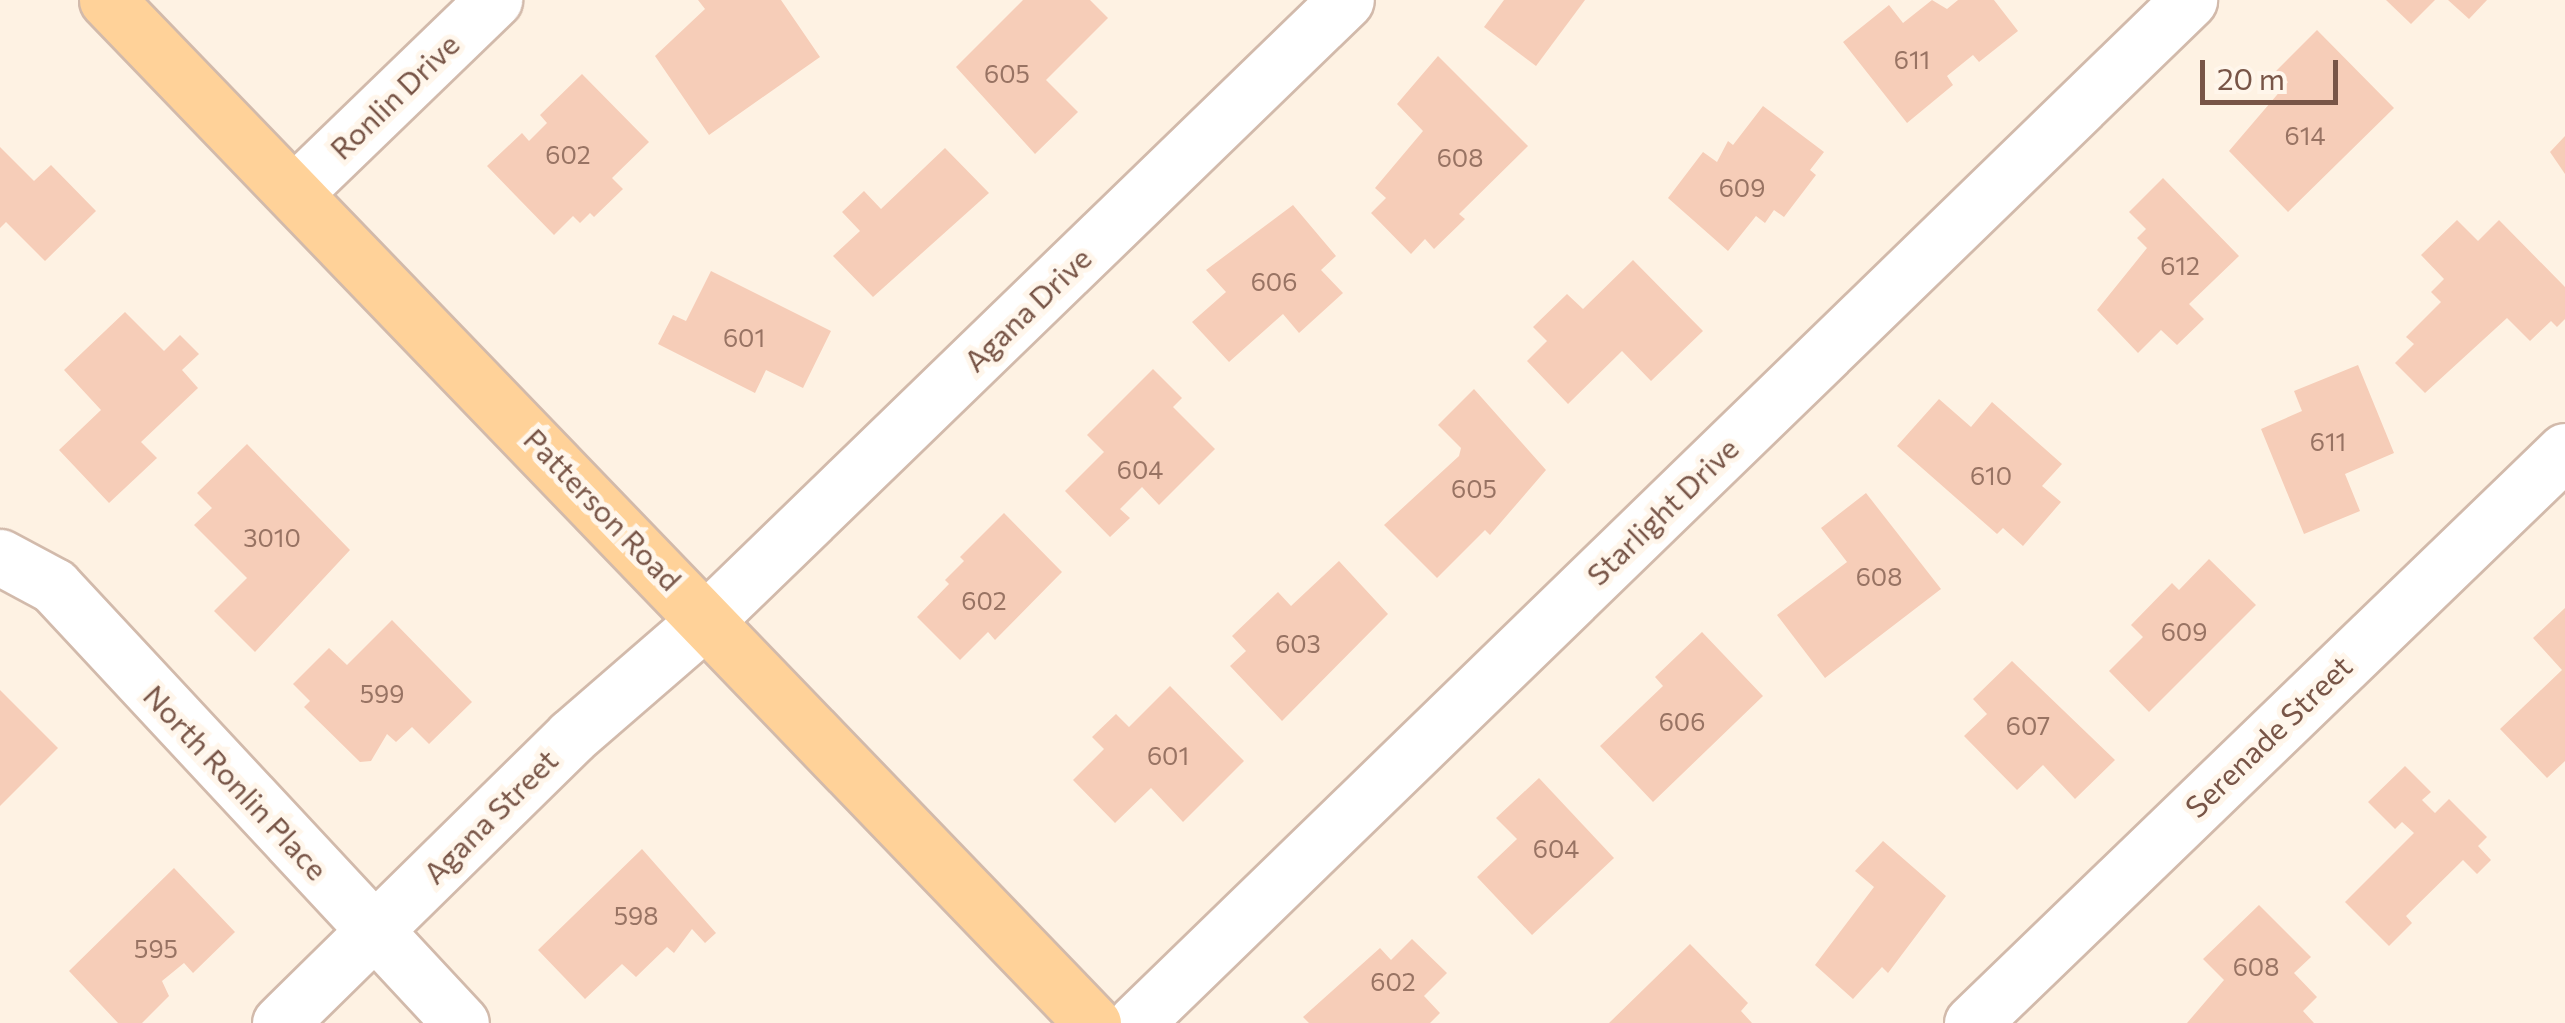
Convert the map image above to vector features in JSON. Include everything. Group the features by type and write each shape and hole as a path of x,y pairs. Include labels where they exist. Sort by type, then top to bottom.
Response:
{"main road":[{"name":"Patterson Road","path":"107,0 708,618 1092,1023"}],"street":[{"name":"Ronlin Drive","path":"295,192 494,0"},
{"name":"Agana Drive","path":"708,618 1346,0"},
{"name":"Starlight Drive","path":"1135,1023 2190,0"},
{"name":"Serenade Street","path":"1972,1023 2565,451"},
{"name":"North Ronlin Place","path":"0,556 54,586 460,1023"},
{"name":"Agana Street","path":"280,1023 572,736 708,618"}],"building":[{"path":"698,0 781,0 820,57 709,135 655,56 705,9"},
{"path":"1023,0 1090,0 1108,18 1046,80 1078,112 1035,154 956,67"},
{"path":"1504,0 1585,0 1536,66 1484,27"},
{"path":"1932,0 1947,9 1958,0 1994,0 2018,31 1979,62 1973,55 1947,76 1953,85 1907,123 1843,42 1889,5 1903,23"},
{"path":"2386,0 2435,0 2411,24"},
{"path":"2448,0 2487,0 2469,19"},
{"path":"2317,30 2394,108 2288,212 2229,151 2288,82 2276,71"},
{"path":"1438,56 1528,146 1459,214 1465,219 1434,249 1425,239 1411,254 1371,213 1386,198 1375,188 1423,131 1397,104"},
{"path":"582,74 649,142 612,178 623,189 594,217 590,213 580,223 573,216 554,235 487,166 522,133 529,141 547,123 540,115"},
{"path":"1763,106 1824,152 1810,170 1816,175 1784,217 1774,210 1765,223 1756,216 1728,251 1668,198 1703,152 1717,162 1728,141 1733,145"},
{"path":"2565,136 2565,174 2550,152"},
{"path":"0,147 34,181 51,165 96,211 45,261 6,222 0,228"},
{"path":"945,148 989,193 873,297 833,256 860,231 842,212 864,191 881,209"},
{"path":"2163,178 2239,256 2189,304 2204,319 2177,345 2161,330 2138,353 2097,310 2147,248 2137,238 2146,229 2129,212"},
{"path":"1293,205 1336,256 1321,270 1343,293 1299,333 1283,314 1229,362 1192,322 1226,292 1206,270"},
{"path":"2457,220 2478,241 2499,220 2565,287 2565,319 2557,327 2551,321 2530,341 2507,318 2425,393 2395,363 2414,344 2406,337 2441,302 2431,292 2444,279 2421,255"},
{"path":"1633,260 1703,331 1651,381 1622,351 1568,404 1527,361 1547,341 1533,327 1567,294 1583,309"},
{"path":"711,271 831,331 803,388 766,370 755,393 658,344 673,315 686,321"},
{"path":"125,312 164,351 180,335 199,354 182,370 198,388 141,442 157,458 109,503 59,450 101,410 64,370"},
{"path":"2358,365 2394,453 2345,474 2360,511 2304,534 2261,429 2302,411 2294,391"},
{"path":"1153,369 1182,398 1173,407 1215,449 1159,505 1142,487 1120,509 1130,518 1110,537 1065,491 1104,452 1087,435"},
{"path":"1474,389 1546,470 1490,535 1485,530 1437,578 1384,525 1459,456 1461,448 1438,425"},
{"path":"1939,399 1971,427 1992,402 2062,464 2042,486 2061,502 2023,546 2003,528 1997,534 1897,446"},
{"path":"247,444 350,550 255,652 214,611 247,578 194,525 212,508 197,493"},
{"path":"1866,493 1941,589 1825,678 1777,615 1847,562 1821,528"},
{"path":"1004,513 1062,572 995,640 988,632 960,660 917,617 949,584 945,580 964,561 960,557"},
{"path":"2209,559 2256,605 2149,712 2109,671 2143,637 2131,625 2172,583 2179,590"},
{"path":"1339,561 1388,614 1282,721 1230,666 1246,651 1232,636 1278,592 1291,606"},
{"path":"2565,608 2565,761 2547,778 2500,729 2562,670 2533,638"},
{"path":"392,620 472,702 429,744 412,727 396,742 387,734 371,761 360,762 304,707 310,701 293,684 329,648 347,665"},
{"path":"1702,632 1763,696 1653,802 1600,746 1663,686 1655,677"},
{"path":"2012,661 2115,760 2075,799 2043,765 2017,790 1964,736 1987,714 1973,699"},
{"path":"1170,686 1244,761 1183,822 1151,788 1115,823 1073,780 1104,749 1092,737 1116,714 1129,727"},
{"path":"0,690 58,748 0,806"},
{"path":"2405,766 2431,792 2422,800 2435,813 2449,799 2487,837 2478,846 2491,860 2477,874 2463,860 2406,916 2412,923 2389,946 2345,902 2414,833 2402,822 2395,829 2368,802"},
{"path":"1539,778 1614,858 1532,935 1477,877 1517,839 1496,818"},
{"path":"1883,841 1946,896 1888,973 1882,967 1853,999 1815,965 1874,887 1855,871"},
{"path":"642,849 716,933 705,943 692,929 674,953 667,947 636,977 622,964 585,999 538,950"},
{"path":"174,868 235,932 193,973 184,963 162,981 169,996 142,1023 118,1023 69,971"},
{"path":"2259,905 2311,957 2294,973 2317,997 2303,1011 2314,1023 2187,1023 2224,980 2203,959"},
{"path":"1412,939 1447,973 1424,996 1440,1013 1430,1023 1309,1023 1303,1017 1380,948 1391,960"},
{"path":"1690,944 1748,1003 1741,1011 1752,1023 1609,1023"}]}
